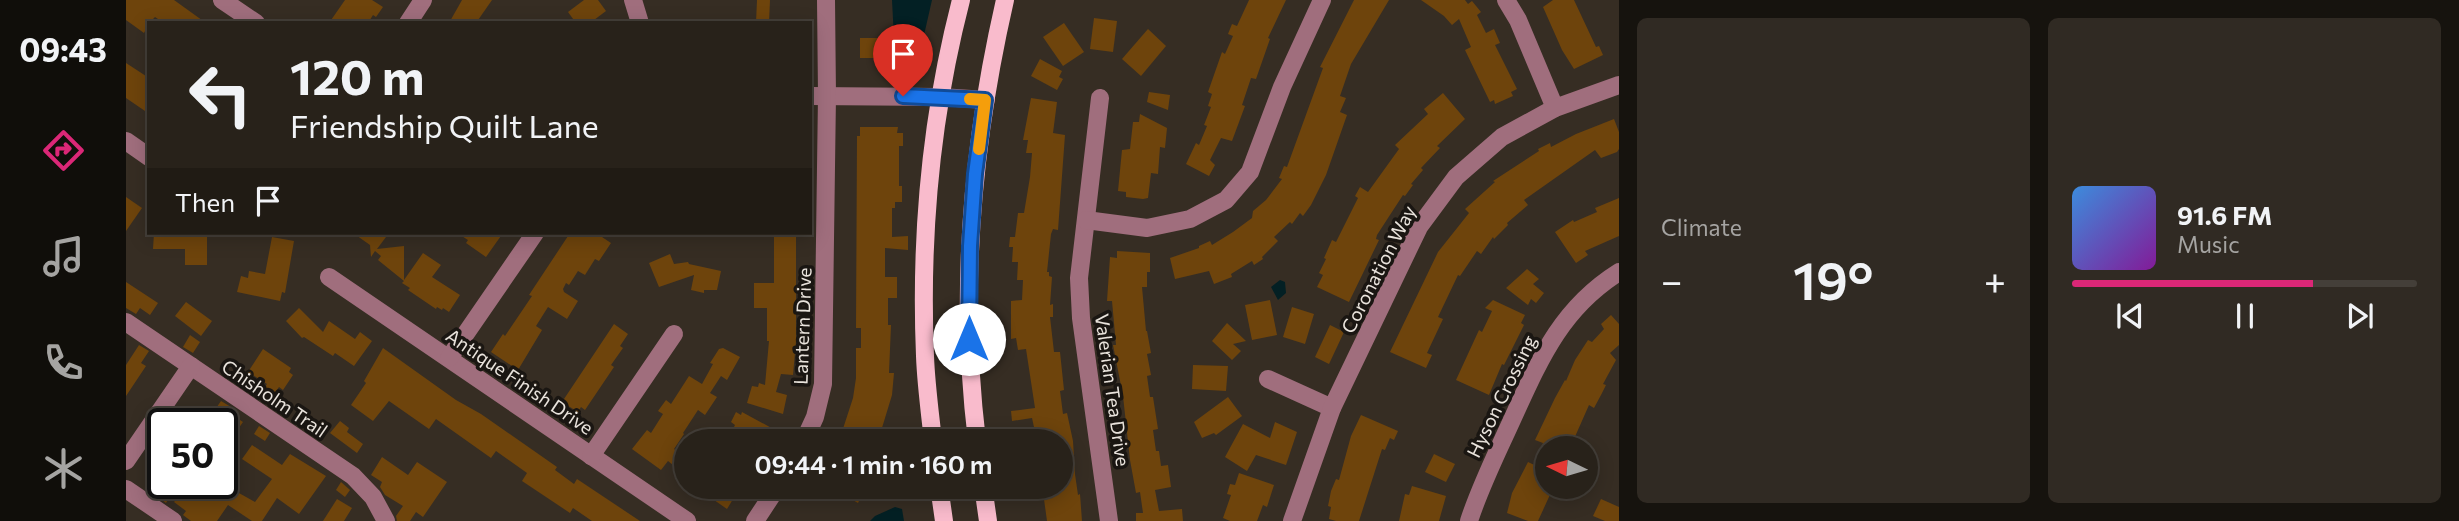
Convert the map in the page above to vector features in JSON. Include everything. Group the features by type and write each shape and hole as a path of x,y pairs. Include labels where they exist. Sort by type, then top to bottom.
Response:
{"main road":[{"path":"932,429 925,358 927,202 941,97 961,0"},
{"path":"977,429 969,339 969,250 985,100 1005,0"},
{"path":"941,499 944,521"},
{"path":"985,499 989,521"}],"street":[{"path":"222,0 253,21"},
{"path":"409,21 423,0"},
{"path":"633,0 639,21"},
{"name":"Lantern Drive","path":"810,429 823,384 819,96 826,0"},
{"path":"1086,220 1147,228 1190,219 1226,200 1250,172 1282,87 1322,0"},
{"path":"1506,0 1518,20 1555,108"},
{"name":"Coronation Way","path":"1292,521 1332,408 1419,227 1456,177 1502,137 1555,108 1619,86"},
{"path":"819,96 985,100"},
{"name":"Valerian Tea Drive","path":"1100,98 1079,278 1081,318 1109,521"},
{"path":"126,141 147,156"},
{"path":"449,358 534,235"},
{"name":"Hyson Crossing","path":"1469,521 1479,492 1541,357 1558,328 1578,304 1600,284 1619,272"},
{"name":"Antique Finish Drive","path":"329,277 687,521"},
{"name":"Chisholm Trail","path":"126,323 352,476 373,497 386,521"},
{"path":"592,456 674,334"},
{"path":"126,461 191,366"},
{"path":"1268,379 1332,408"},
{"path":"126,489 173,521"},
{"path":"755,521 769,499"}],"water":[{"path":"892,0 932,0 914,79 896,77"},
{"path":"1280,280 1285,282 1286,293 1278,300 1271,287"},
{"path":"895,507 902,509 904,521 870,521 875,516"}],"building":[{"path":"126,0 174,0 203,21 161,21 155,17 147,21 144,33 126,20"},
{"path":"345,0 372,0 383,7 369,21 330,21"},
{"path":"462,0 492,0 477,21 450,21"},
{"path":"584,0 598,0 606,11 593,21 575,21 568,12"},
{"path":"757,0 770,0 769,21 756,21"},
{"path":"1249,0 1286,0 1268,38 1270,39 1256,79 1251,78 1242,105 1245,106 1232,141 1221,138 1210,160 1215,165 1209,176 1186,164 1196,143 1199,145 1207,126 1204,125 1211,107 1208,106 1212,94 1208,92 1222,52 1225,54 1233,36 1228,34 1232,24 1237,26"},
{"path":"1354,0 1389,0 1351,64 1340,96 1346,98 1340,112 1347,115 1326,175 1311,205 1303,216 1300,213 1292,224 1290,222 1274,237 1278,241 1263,259 1254,265 1252,261 1231,274 1232,277 1214,284 1209,271 1175,279 1170,258 1199,248 1210,241 1212,245 1233,232 1252,218 1253,211 1266,200 1282,179 1279,178 1284,166 1287,167 1323,68 1320,67"},
{"path":"1421,0 1465,0 1468,4 1472,1 1481,12 1477,15 1486,33 1494,29 1500,43 1495,45 1517,89 1511,92 1513,96 1495,104 1494,100 1490,102 1465,50 1471,47 1459,19 1452,25"},
{"path":"1553,0 1574,0 1596,47 1599,46 1603,55 1574,69 1562,50 1543,7"},
{"path":"1094,18 1117,21 1113,52 1090,49"},
{"path":"1064,23 1084,52 1063,66 1043,37"},
{"path":"1148,29 1166,46 1141,76 1122,59"},
{"path":"860,38 886,38 886,58 860,58"},
{"path":"1040,59 1062,71 1059,77 1063,79 1057,90 1031,76"},
{"path":"126,63 147,77 147,108 145,111 126,98"},
{"path":"1149,92 1170,95 1168,110 1147,102"},
{"path":"1443,93 1465,119 1437,146 1440,148 1421,168 1423,170 1377,235 1376,239 1379,240 1349,302 1317,287 1323,275 1319,273 1326,259 1324,258 1332,240 1336,242 1358,198 1355,196 1360,187 1368,192 1399,149 1395,145 1428,114 1424,109"},
{"path":"1031,98 1057,102 1053,133 1065,135 1058,230 1053,229 1051,234 1047,272 1052,277 1050,305 1053,304 1053,317 1050,317 1054,352 1060,352 1064,390 1060,391 1063,414 1067,413 1070,429 1034,429 1032,418 1012,421 1011,411 1035,408 1026,349 1018,350 1016,338 1011,339 1011,301 1022,300 1023,280 1017,280 1018,262 1012,262 1013,247 1009,247 1010,237 1015,237 1018,213 1024,213 1032,153 1026,153 1028,140 1023,140"},
{"path":"1140,114 1167,128 1165,148 1160,147 1158,174 1151,173 1148,198 1143,199 1126,197 1126,192 1118,191 1122,150 1130,149 1133,122 1139,122"},
{"path":"1614,119 1619,132 1617,152 1601,158 1595,150 1524,200 1528,205 1507,223 1494,239 1493,237 1481,254 1477,251 1460,276 1458,275 1438,317 1443,319 1427,353 1432,355 1426,368 1390,352 1438,252 1469,213 1465,209 1495,182 1493,181 1539,151 1538,149 1550,143 1551,147"},
{"path":"860,127 898,127 897,133 903,133 903,146 899,146 899,186 902,186 902,202 895,202 895,208 892,208 892,237 908,236 908,250 885,248 885,277 897,277 897,298 888,298 888,325 891,325 889,373 894,373 892,395 882,429 843,429 853,398 856,348 861,348 861,328 856,328 857,136 860,136"},
{"path":"126,197 142,208 126,231"},
{"path":"1619,198 1619,236 1585,251 1588,255 1576,263 1555,232 1573,220 1574,222 1597,212 1595,208"},
{"path":"154,235 207,235 207,265 185,265 185,249 153,249"},
{"path":"356,235 388,235 377,249 404,246 404,280 423,253 441,265 432,277 460,295 449,312 443,308 436,309 408,290 410,288 402,283 404,281 378,260 381,256 375,251 371,257 370,245"},
{"path":"460,235 502,235 486,257 466,243 468,240"},
{"path":"569,235 599,235 611,243 599,261 595,259 585,275 578,271 569,285 566,283 564,292 578,301 567,319 548,307 536,326 542,330 518,370 491,352 532,296 529,295"},
{"path":"774,235 796,235 796,341 793,375 781,374 776,392 787,395 783,414 747,403 752,386 758,387 759,383 765,385 769,341 767,308 754,308 754,283 774,283"},
{"path":"272,237 294,241 285,293 282,292 280,301 237,292 241,276 248,278 249,271 265,274"},
{"path":"1117,251 1150,253 1147,287 1142,287 1151,353 1147,354 1151,375 1147,376 1158,429 1153,430 1156,451 1159,451 1161,466 1168,465 1171,487 1155,490 1159,511 1182,509 1183,521 1136,521 1136,513 1143,513 1130,460 1123,396 1113,345 1116,345 1112,301 1107,301 1110,257 1117,258"},
{"path":"670,254 674,264 688,262 721,271 717,290 704,290 704,293 691,290 694,275 659,287 649,263"},
{"path":"1527,269 1539,279 1533,284 1544,293 1536,303 1531,299 1528,305 1506,288"},
{"path":"126,282 158,303 150,315 140,308 136,314 126,308"},
{"path":"1270,300 1277,335 1252,340 1245,305"},
{"path":"1493,300 1525,315 1521,323 1524,325 1504,365 1502,364 1489,395 1456,380 1479,330 1482,332 1492,311 1485,308"},
{"path":"186,302 212,321 201,336 175,316"},
{"path":"1292,307 1314,314 1305,344 1283,337"},
{"path":"299,308 323,332 329,321 355,339 360,332 372,341 354,366 335,353 333,356 302,338 286,321"},
{"path":"1611,315 1619,324 1619,345 1610,353 1616,360 1594,408 1589,405 1575,436 1537,436 1575,360 1588,340 1592,342 1604,329 1601,324"},
{"path":"1227,323 1246,341 1233,344 1241,351 1232,360 1212,341"},
{"path":"614,324 628,334 620,346 623,348 611,365 614,367 585,410 581,407 578,412 562,402"},
{"path":"1330,325 1344,332 1329,364 1315,357"},
{"path":"190,335 200,342 193,353 183,347"},
{"path":"139,345 149,351 141,363 146,366 126,396 126,365"},
{"path":"383,348 557,467 555,470 574,484 577,479 640,521 592,521 573,508 570,513 522,481 527,473 496,451 491,458 436,419 429,429 389,401 373,421 351,405 366,383 364,381"},
{"path":"723,348 740,357 727,380 721,376 710,393 717,397 705,415 698,410 686,429 674,429 674,464 668,461 661,470 632,449 647,430 651,433 663,414 658,411 666,400 671,404 689,376 702,384 719,349"},
{"path":"263,349 291,368 289,372 293,375 283,390 279,387 267,404 257,397 267,384 248,372"},
{"path":"1193,365 1228,366 1226,391 1192,389"},
{"path":"1228,397 1242,416 1216,435 1214,433 1202,438 1194,422"},
{"path":"221,401 231,407 230,408 216,408"},
{"path":"736,412 741,415 742,412 773,429 733,429 735,425 731,422"},
{"path":"1361,415 1398,431 1394,440 1390,438 1385,450 1382,449 1359,521 1336,521 1329,519 1331,491 1336,479 1339,480 1351,436"},
{"path":"340,421 349,428 347,432 363,444 357,453 330,433"},
{"path":"1275,422 1297,432 1286,465 1256,455 1247,471 1225,457 1243,424 1270,438"},
{"path":"259,426 270,433 265,441 254,434"},
{"path":"1073,441 1082,521 1047,521 1044,499 1073,499"},
{"path":"252,445 282,465 290,454 326,476 299,514 277,498 262,521 252,521 228,505 217,521 191,521 183,515 186,511 174,502 177,499 238,499 238,492 255,502 272,479 242,459"},
{"path":"1434,454 1455,464 1446,482 1425,472"},
{"path":"382,457 408,475 417,462 447,482 423,517 416,512 410,521 397,521 396,516 403,506 385,495 380,487 382,482 371,475"},
{"path":"1528,462 1535,465 1535,499 1548,499 1538,521 1528,521 1507,513 1512,493"},
{"path":"1239,473 1274,485 1267,507 1263,505 1257,521 1230,521 1223,518 1231,495 1227,494 1230,484 1235,485"},
{"path":"341,482 350,490 345,497 336,490"},
{"path":"1412,486 1446,496 1439,521 1399,521 1405,494 1409,495"},
{"path":"337,499 352,508 344,521 323,521"},
{"path":"713,499 733,499 727,509"},
{"path":"1601,499 1619,507 1619,521 1605,521 1593,516"}],"slow traffic":[{"path":"970,99 985,100 979,149"}],"route":[{"path":"903,96 985,100 975,174 970,246 969,339"}]}
